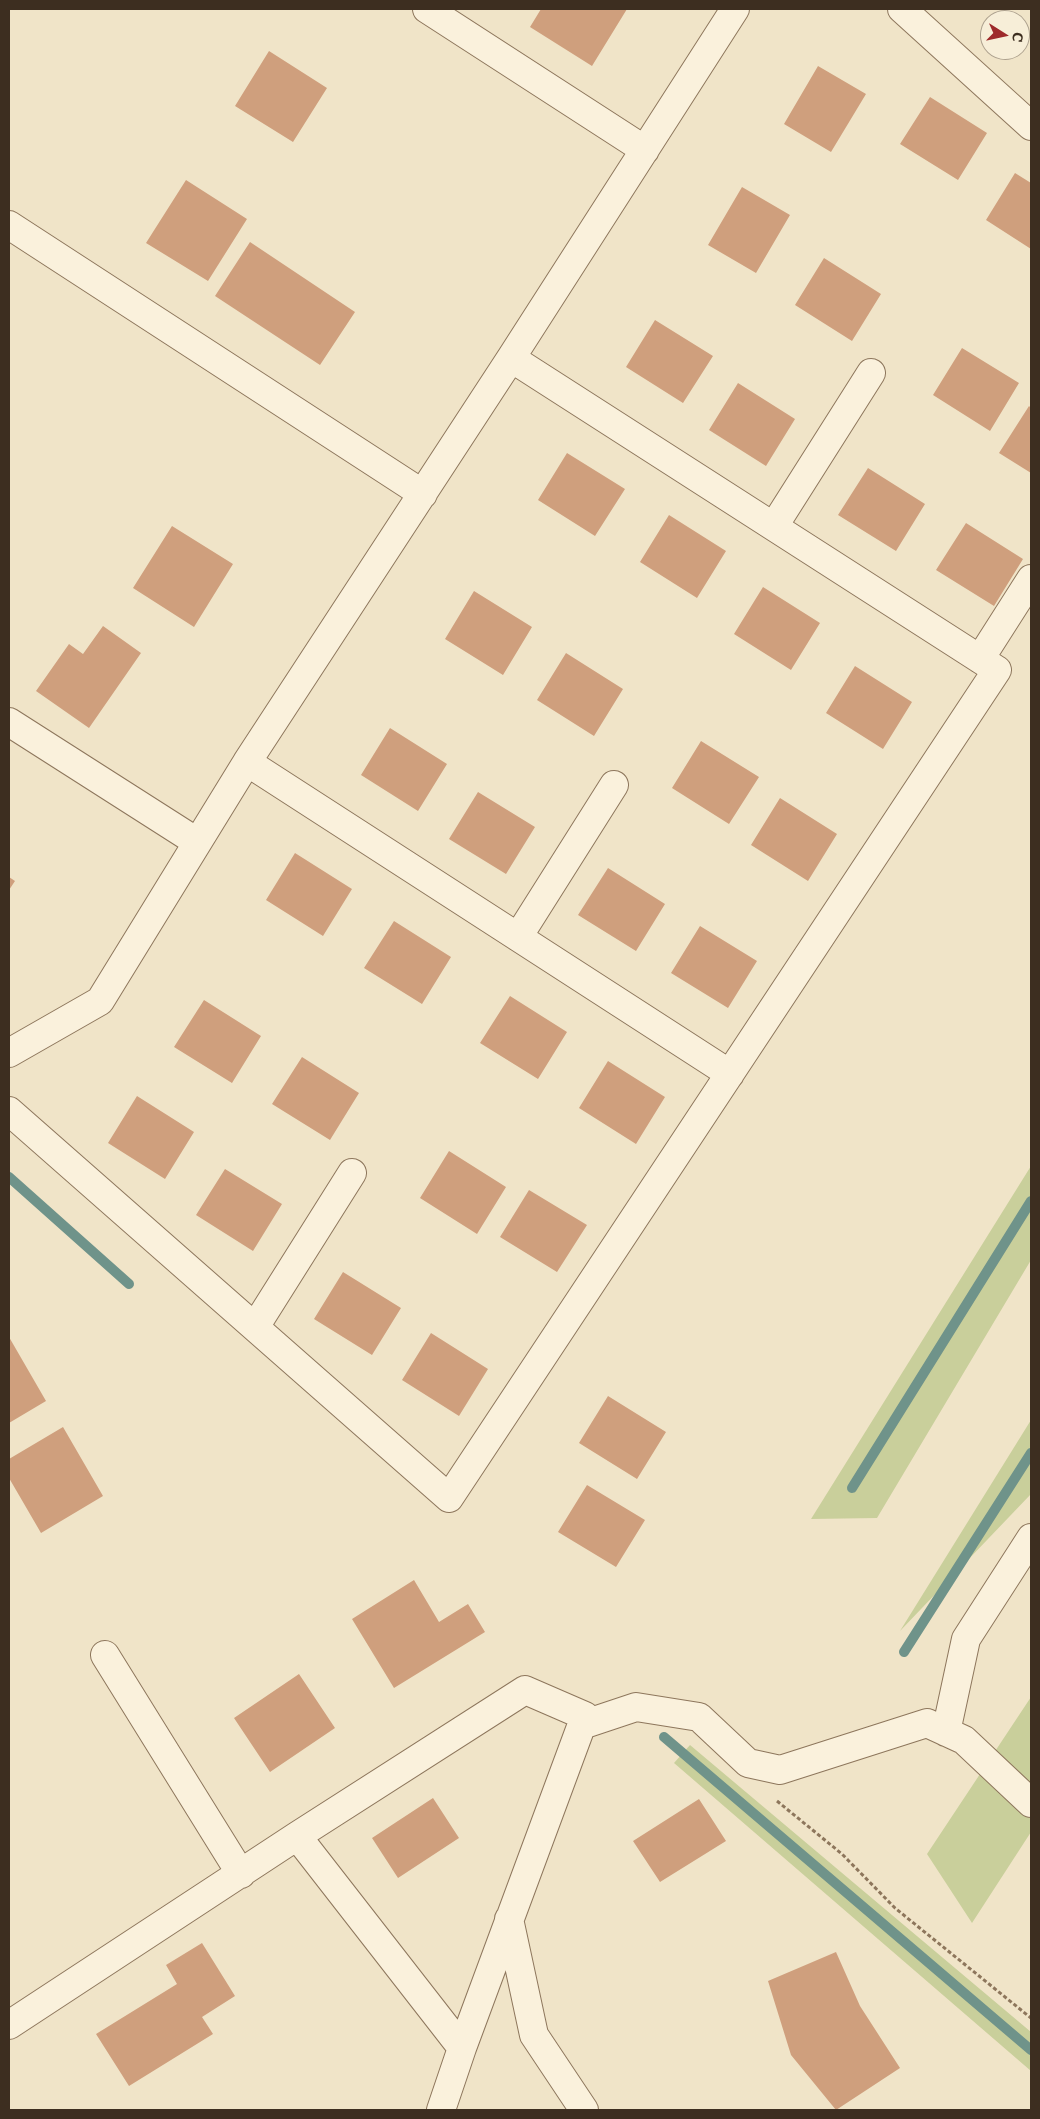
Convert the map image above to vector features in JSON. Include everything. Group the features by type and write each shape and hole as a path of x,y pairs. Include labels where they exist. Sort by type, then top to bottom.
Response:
{"street":[{"path":"427,9 645,150"},
{"path":"9,1053 100,1001 247,762 423,494 735,9"},
{"path":"902,9 1031,126"},
{"path":"9,225 423,494"},
{"path":"9,1110 449,1498 997,670 511,358"},
{"path":"774,526 871,374"},
{"path":"980,659 1031,579"},
{"path":"9,722 197,842"},
{"path":"247,762 730,1074"},
{"path":"518,937 614,785"},
{"path":"255,1327 352,1173"},
{"path":"946,1732 966,1639 1031,1538"},
{"path":"105,1655 241,1874"},
{"path":"9,2025 297,1836 525,1690 584,1716 582,1726 462,2048 441,2110"},
{"path":"582,1726 636,1707 699,1717 748,1763 780,1770 927,1723 964,1740 1031,1803"},
{"path":"297,1836 462,2048"},
{"path":"510,1919 534,2035 584,2110"}],"path":[{"path":"776,1800 842,1854 895,1908 1031,2018"}],"green space":[{"path":"1031,1166 1031,1260 877,1518 811,1519"},
{"path":"1031,1420 1031,1494 900,1631"},
{"path":"1031,1697 1031,1832 972,1923 927,1854"},
{"path":"690,1745 1031,2032 1031,2071 674,1763"}],"building":[{"path":"541,9 627,9 592,66 530,27"},
{"path":"269,51 327,88 293,142 235,106"},
{"path":"818,66 866,94 831,152 784,124"},
{"path":"930,97 987,133 958,180 900,144"},
{"path":"1015,173 1031,183 1031,249 986,220"},
{"path":"186,180 247,219 208,281 146,243"},
{"path":"742,187 790,215 756,273 708,245"},
{"path":"250,242 355,312 320,365 215,296"},
{"path":"824,258 881,294 852,341 795,305"},
{"path":"655,320 713,356 683,403 626,367"},
{"path":"962,348 1019,383 990,431 933,395"},
{"path":"738,383 795,419 766,466 709,430"},
{"path":"1029,406 1031,408 1031,473 999,453"},
{"path":"567,453 625,489 595,536 538,500"},
{"path":"868,468 925,504 896,551 838,515"},
{"path":"669,515 726,551 697,598 640,562"},
{"path":"966,523 1023,559 994,606 936,570"},
{"path":"172,526 233,564 194,627 133,588"},
{"path":"763,587 820,623 791,670 734,634"},
{"path":"474,591 532,627 503,675 445,639"},
{"path":"103,626 141,653 89,728 36,691 69,644 83,654"},
{"path":"566,653 623,689 594,736 537,700"},
{"path":"855,666 912,702 883,749 826,713"},
{"path":"390,728 447,764 418,811 361,775"},
{"path":"701,741 759,777 729,824 672,788"},
{"path":"478,792 535,827 506,874 449,839"},
{"path":"780,798 837,834 808,881 751,845"},
{"path":"295,853 352,889 323,936 266,900"},
{"path":"608,868 665,904 636,951 578,915"},
{"path":"9,877 15,881 9,890"},
{"path":"394,921 451,957 422,1004 364,968"},
{"path":"700,926 757,961 728,1008 671,973"},
{"path":"510,996 567,1032 538,1079 480,1043"},
{"path":"204,1000 261,1036 232,1083 174,1047"},
{"path":"302,1057 359,1093 330,1140 272,1104"},
{"path":"608,1061 665,1097 636,1144 579,1108"},
{"path":"137,1096 194,1132 165,1179 108,1143"},
{"path":"449,1151 506,1187 477,1234 420,1198"},
{"path":"225,1169 282,1204 253,1251 196,1215"},
{"path":"529,1190 587,1225 557,1272 500,1237"},
{"path":"343,1272 401,1308 372,1355 314,1319"},
{"path":"431,1333 488,1369 459,1416 402,1380"},
{"path":"9,1337 46,1401 9,1423"},
{"path":"608,1396 666,1432 637,1479 579,1443"},
{"path":"63,1427 103,1496 41,1533 9,1478 9,1459"},
{"path":"587,1485 645,1520 616,1567 558,1532"},
{"path":"414,1580 439,1622 468,1604 485,1632 394,1688 352,1619"},
{"path":"299,1674 335,1728 270,1772 234,1718"},
{"path":"433,1798 459,1838 398,1878 372,1838"},
{"path":"699,1799 726,1841 660,1882 633,1841"},
{"path":"202,1943 235,1996 202,2017 213,2034 129,2086 96,2034 177,1984 166,1965"},
{"path":"836,1952 860,2006 900,2068 836,2110 791,2055 768,1981"}],"waterway":[{"path":"9,1177 129,1284"},
{"path":"852,1488 1031,1201"},
{"path":"904,1652 1031,1453"},
{"path":"664,1737 1031,2050"}]}
